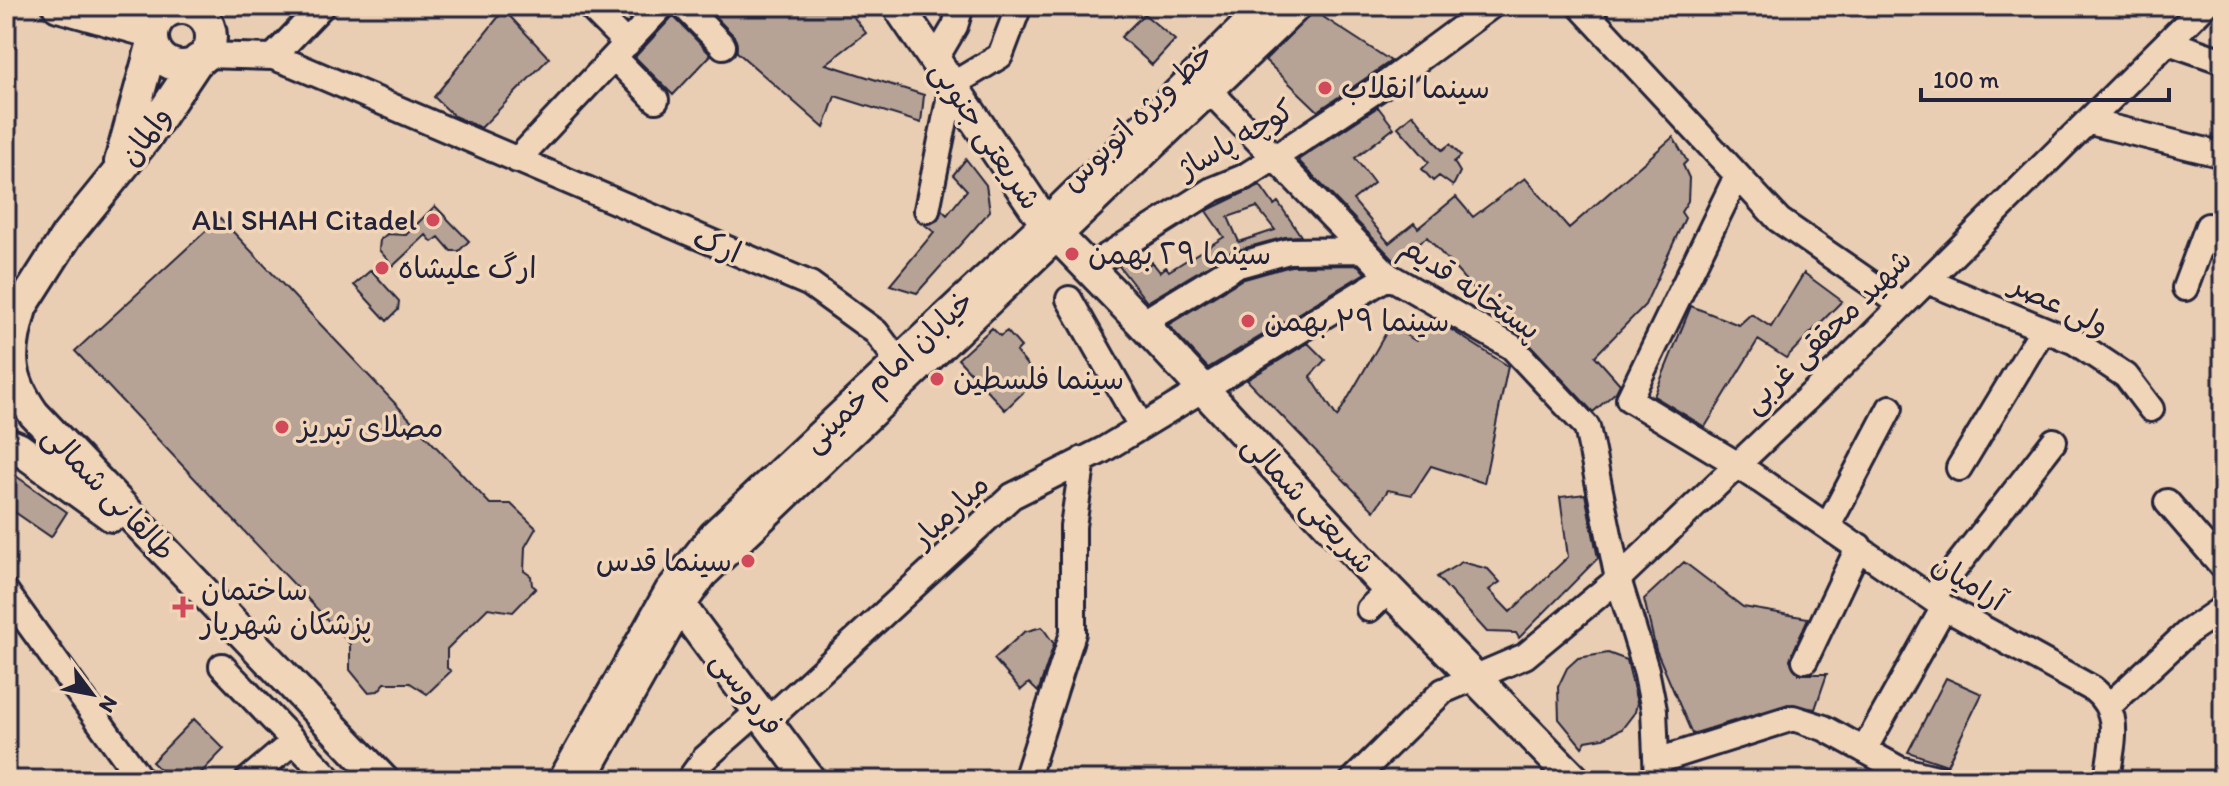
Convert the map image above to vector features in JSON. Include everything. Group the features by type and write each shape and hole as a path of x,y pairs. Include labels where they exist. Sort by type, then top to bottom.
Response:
{"main road":[{"path":"58,6 160,24 189,9 208,15 210,40 201,58 174,65 160,56 160,24"},
{"name":"شریعتی جنوبی","path":"898,6 1052,231"},
{"name":"خیابان امام خمینی","path":"564,780 714,536 897,360 1052,231 1267,6"},
{"name":"والمان","path":"116,175 160,24"},
{"name":"والمان","path":"116,175 201,58"},
{"path":"6,332 67,235 116,175"},
{"name":"شریعتی شمالی","path":"1052,231 1204,390 1379,600 1475,676 1575,780"},
{"name":"طالقانی شمالی","path":"22,305 12,347 11,370 20,409 178,564 383,780"},
{"path":"6,443 18,448 178,564"},
{"name":"فردوسی","path":"676,599 765,715 810,780"}],"street":[{"path":"273,57 322,6"},
{"path":"589,6 656,100"},
{"path":"517,160 662,6"},
{"path":"684,6 723,46"},
{"path":"935,60 955,26 961,6"},
{"path":"927,210 952,85 1000,56 1019,6"},
{"name":"خط ویژه اتوبوس","path":"584,780 676,599 704,576 1052,231 1210,91 1300,6"},
{"name":"کوچه پاساژ","path":"1088,268 1200,197 1274,158 1421,58 1491,6"},
{"name":"شهید محققی غربی","path":"1353,780 1443,691 1525,656 1618,579 2090,122 2204,6"},
{"path":"1581,7 1687,118 1736,178 1779,220 1902,305"},
{"path":"2168,42 2221,61"},
{"name":"ارک","path":"201,58 273,57 810,284 876,332 897,360"},
{"name":"پستخانه قدیم","path":"1210,91 1389,276 1512,347 1587,427 1618,579 1646,670 1654,710 1657,770"},
{"path":"2090,122 2223,155"},
{"name":"آرامیان","path":"1736,178 1629,399 1735,463 1938,603 2093,689 2110,705"},
{"path":"2185,288 2208,226 2223,230"},
{"path":"1142,323 1235,266 1289,251 1364,250"},
{"name":"میارمیار","path":"689,780 704,759 765,715 1012,496 1204,390 1389,276"},
{"name":"ولی عصر","path":"1927,281 2075,342 2126,376 2151,409"},
{"path":"1069,299 1141,426"},
{"path":"1959,468 2043,329"},
{"path":"1828,526 1890,408"},
{"path":"1864,750 1938,603 2054,441"},
{"path":"1026,780 1073,633 1073,526 1083,459"},
{"path":"2167,502 2223,567"},
{"path":"1805,660 1859,546"},
{"path":"6,592 141,780"},
{"path":"2107,780 2113,716 2110,705 2188,632 2223,608"},
{"path":"222,666 331,780"},
{"path":"1657,770 1793,718 1824,728 1899,769 1945,780"},
{"path":"248,780 294,741"}],"building":[{"path":"705,6 845,6 866,33 826,64 924,95 921,123 835,96 824,128 737,52 734,36"},
{"path":"504,10 549,58 481,128 454,116 434,97"},
{"name":"سینما انقلاب","path":"1314,11 1391,61 1318,111 1265,60"},
{"path":"1144,14 1175,40 1152,65 1121,37"},
{"path":"673,16 711,55 673,95 635,57"},
{"path":"1378,107 1394,128 1355,158 1374,183 1353,200 1389,243 1414,223 1418,228 1456,197 1473,217 1525,178 1569,228 1673,137 1687,161 1683,165 1689,178 1688,201 1681,212 1685,218 1645,305 1595,356 1620,384 1616,392 1593,412 1523,337 1507,327 1427,237 1394,260 1298,160"},
{"path":"1413,114 1442,150 1450,144 1461,156 1454,162 1460,172 1453,186 1439,176 1433,181 1422,169 1429,162 1398,127"},
{"path":"966,159 986,185 990,211 917,293 890,285 934,232 925,225 938,220 942,210 947,215 967,190 953,175"},
{"path":"1260,185 1274,205 1278,202 1301,236 1285,237 1231,252 1147,302 1119,266 1133,257 1143,270 1152,262 1160,272 1166,267 1169,271 1224,237 1206,211","holes":["1257,207 1275,230 1239,242 1228,217"]},
{"name":"ارگ علیشاه","path":"435,206 469,241 459,251 451,251 439,237 432,242 426,235 393,266 379,250 380,240 387,234 406,235"},
{"name":"مصلای تبریز","path":"220,218 490,504 511,504 536,528 525,547 524,571 531,576 532,585 536,588 513,612 488,608 447,649 447,668 451,671 427,694 410,683 385,683 378,691 368,692 350,670 350,644 75,351"},
{"name":"سینما ۲۹ بهمن","path":"1358,265 1365,273 1208,368 1168,325 1241,280 1291,266"},
{"path":"371,270 399,301 398,310 387,321 354,285"},
{"path":"1804,273 1842,301 1786,358 1758,340 1705,427 1654,396 1691,306 1739,325 1751,314 1771,327"},
{"path":"1431,317 1508,366 1484,483 1431,466 1412,495 1388,490 1374,511 1247,380 1308,343 1325,360 1310,376 1337,417 1390,326 1416,341"},
{"path":"992,328 1000,336 1007,331 1021,347 1016,352 1038,378 1005,410 958,359"},
{"path":"6,469 67,512 51,537 6,506"},
{"path":"1585,494 1598,558 1519,638 1516,633 1487,632 1437,577 1462,562 1488,569 1500,582 1489,590 1510,612 1568,557 1560,497"},
{"path":"1684,562 1743,607 1808,618 1790,660 1799,674 1827,674 1815,709 1788,704 1692,734 1656,650 1644,599"},
{"path":"1042,627 1054,644 1038,692 1029,683 1021,690 994,659 1024,632"},
{"path":"1608,653 1627,660 1637,703 1635,712 1622,729 1603,738 1586,741 1582,747 1559,719 1558,687 1567,668 1578,658"},
{"path":"1946,678 1982,694 1947,765 1908,752"},
{"path":"194,719 224,749 194,780 171,780 152,762"}],"place":[{"name":"سینما انقلاب","path":"1325,88"},
{"name":"ALI SHAH Citadel","path":"433,220"},
{"name":"سینما ٢٩ بهمن","path":"1072,254"},
{"name":"ارگ علیشاه","path":"382,268"},
{"name":"سینما ۲۹ بهمن","path":"1248,321"},
{"name":"سینما فلسطین","path":"937,379"},
{"name":"مصلای تبریز","path":"282,427"},
{"name":"سینما قدس","path":"748,561"},
{"name":"ساختمان پزشکان شهریار","path":"183,607"}]}
